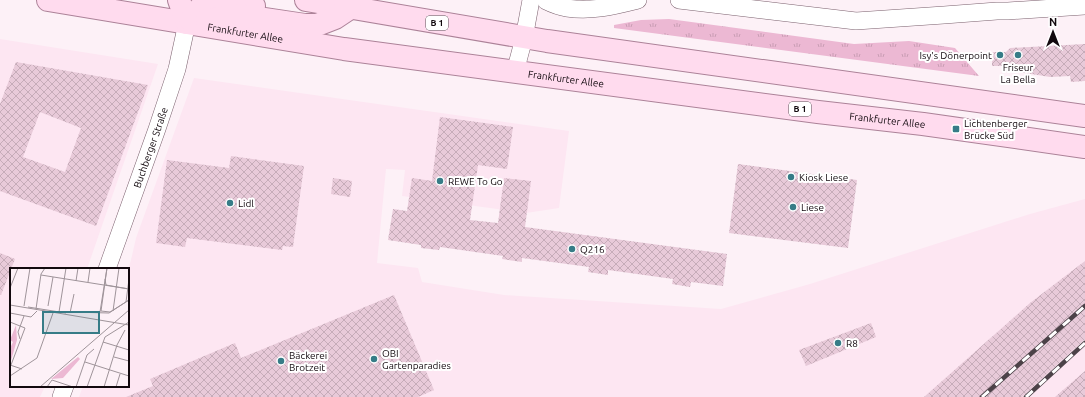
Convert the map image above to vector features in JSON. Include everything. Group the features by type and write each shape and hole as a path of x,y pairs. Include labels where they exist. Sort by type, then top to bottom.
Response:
{"main road":[{"name":"Frankfurter Allee","path":"48,0 339,48 818,112 922,124 1085,147"},
{"path":"179,0 188,23"},
{"path":"188,23 200,8 220,1 289,11 307,0"},
{"name":"B 1","path":"307,0 524,38 1085,116"},
{"path":"188,23 238,15 305,25 317,25 335,18 350,8"}],"street":[{"path":"515,72 524,38 538,1 566,8 590,9 603,8 638,0"},
{"path":"679,0 786,7 856,21 1085,6"},
{"name":"Buchberger Straße","path":"107,268 160,123 177,69 188,23"},
{"path":"61,397 65,387"}],"shaded area":[{"path":"0,39 158,64 87,268 10,268 10,387 45,387 40,397 0,397"},
{"path":"194,78 569,131 559,208 526,213 402,196 405,170 386,169 377,263 418,268 422,282 504,295 721,309 810,284 1030,214 1085,199 1085,397 79,397 83,387 129,387 128,268 136,238"}],"green space":[{"path":"669,19 854,44 909,41 955,48 979,76 614,28 614,25 641,20"}],"building":[{"path":"1085,44 1085,81 1071,82 1070,76 1050,77 1007,70 1006,66 992,66 992,52 1006,52 1010,48"},
{"path":"16,62 148,85 96,226 0,191 0,104","holes":["40,112 81,128 65,172 23,157"]},
{"path":"440,117 513,127 507,169 478,165 470,220 498,223 504,178 531,181 525,227 727,254 723,286 691,282 690,287 672,284 673,279 608,270 608,275 588,272 589,267 522,258 522,262 502,259 503,256 440,247 439,250 421,248 421,245 388,240 393,209 407,211 412,178 432,181"},
{"name":"Lidl","path":"231,156 304,166 293,247 283,246 282,250 187,238 185,247 156,243 167,160 229,168"},
{"name":"Liese","path":"738,164 857,180 848,248 729,233"},
{"path":"333,178 352,181 350,197 331,194"},
{"path":"0,253 15,259 0,295"},
{"path":"1085,261 1085,339 1022,397 924,397 1030,303"},
{"path":"394,295 434,390 418,397 126,397 153,386 150,379 235,343 241,358"},
{"name":"R8","path":"871,323 876,337 806,366 799,350"},
{"path":"1085,371 1085,397 1055,397"}],"railway":[{"path":"982,397 1085,306"},
{"path":"1026,397 1085,343"}],"place":[{"name":"Isy's Dönerpoint","path":"1000,55"},
{"name":"Friseur La Bella","path":"1018,55"},
{"name":"Lichtenberger Brücke Süd","path":"956,129"},
{"name":"Kiosk Liese","path":"791,177"},
{"name":"REWE To Go","path":"440,181"},
{"name":"Lidl","path":"230,203"},
{"name":"Liese","path":"793,207"},
{"name":"Q216","path":"572,249"},
{"name":"R8","path":"838,343"},
{"name":"OBI Gartenparadies","path":"374,359"},
{"name":"Bäckerei Brotzeit","path":"281,361"}]}
